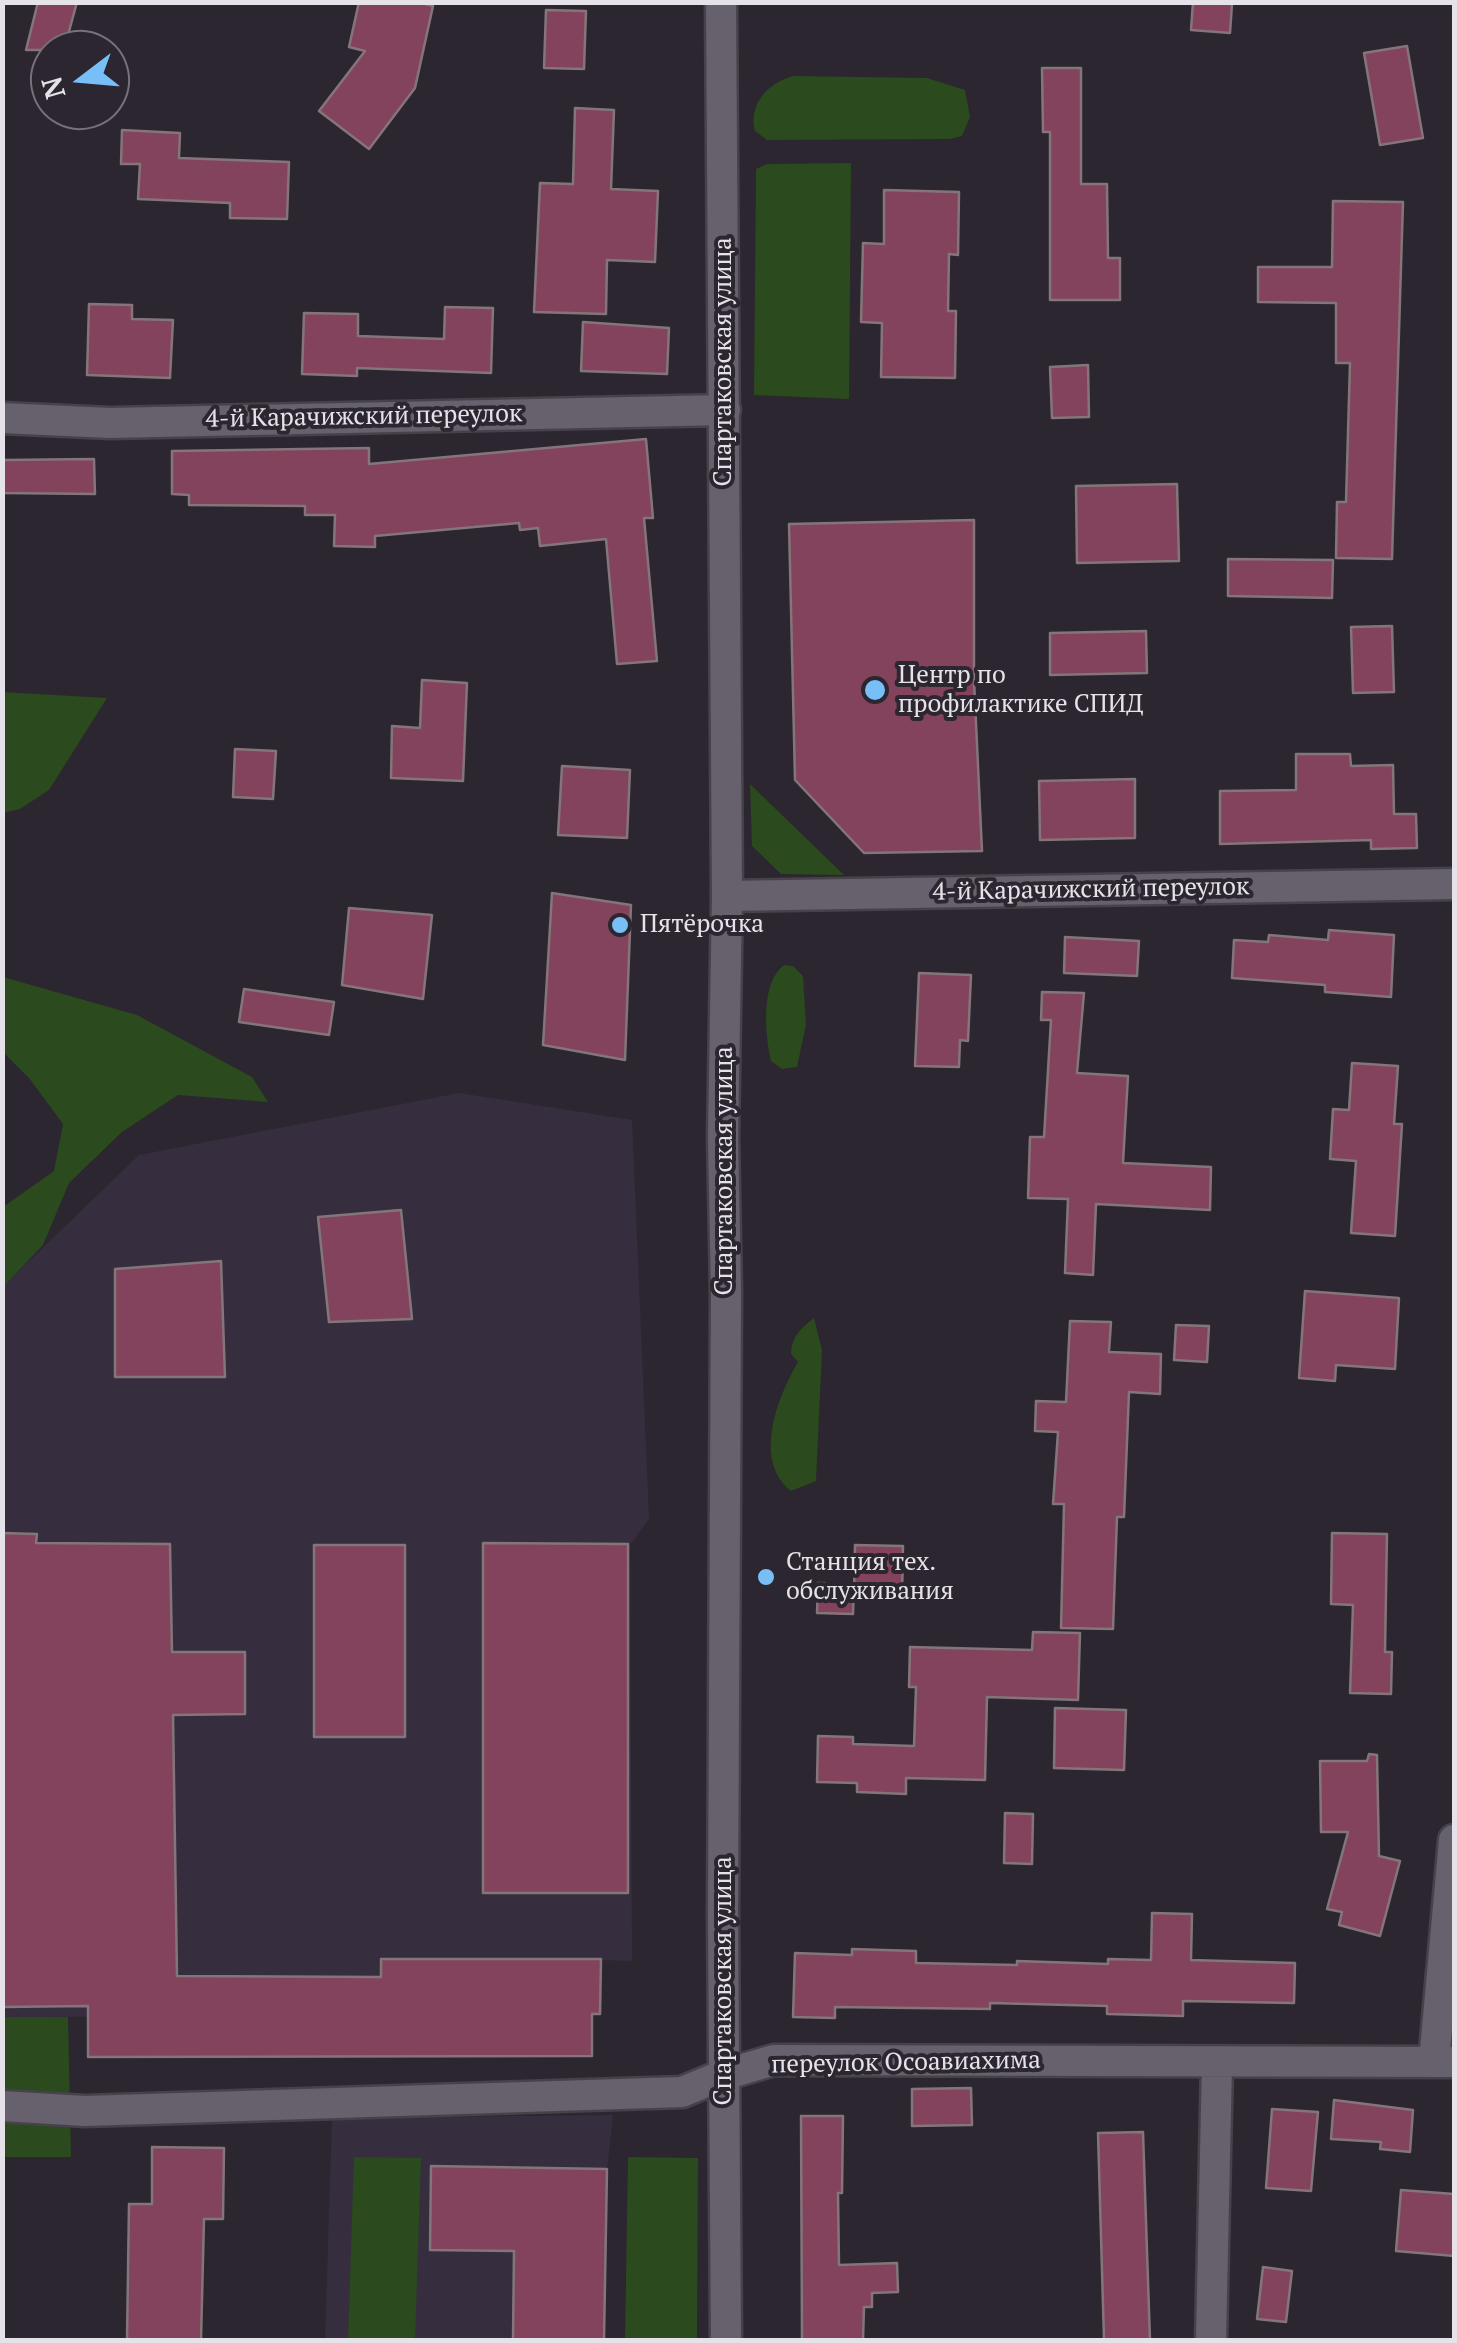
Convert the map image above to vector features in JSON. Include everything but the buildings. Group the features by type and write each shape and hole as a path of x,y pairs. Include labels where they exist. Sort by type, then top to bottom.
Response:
{"street":[{"name":"Спартаковская улица","path":"721,2 727,896 723,1138 726,2340"},
{"name":"4-й Карачижский переулок","path":"2,418 110,423 725,410"},
{"name":"4-й Карачижский переулок","path":"727,896 1454,884"},
{"path":"1444,2062 1454,1840"},
{"name":"переулок Осоавиахима","path":"2,2106 85,2111 682,2092 723,2074 774,2060 1444,2062"},
{"path":"1211,2340 1217,2063"}],"shaded area":[{"path":"459,1093 632,1120 649,1519 630,1545 632,1961 602,1960 602,2015 3,2017 3,1286 139,1155"},
{"path":"613,2115 607,2170 604,2340 325,2340 332,2118"}],"green space":[{"path":"793,76 927,78 965,90 970,117 962,136 950,139 767,140 755,131 757,104 768,89"},
{"path":"851,163 849,399 754,395 756,169 767,164"},
{"path":"2,692 107,698 49,790 20,809 3,813"},
{"path":"750,784 844,875 781,874 752,846"},
{"path":"784,965 793,966 803,976 806,1025 797,1067 782,1069 771,1061 766,1010 771,984"},
{"path":"3,977 137,1015 252,1077 268,1102 178,1095 122,1132 69,1183 43,1245 3,1287 3,1207 54,1171 63,1124 29,1078 3,1052"},
{"path":"814,1318 822,1350 816,1481 791,1491 779,1478 773,1463 772,1428 798,1362 791,1354 793,1342"},
{"path":"2,2017 68,2017 71,2157 3,2157"},
{"path":"354,2157 421,2158 415,2340 348,2340"},
{"path":"628,2157 698,2158 697,2339 625,2338"}],"place":[{"name":"Центр по профилактике СПИД","path":"875,690"},
{"name":"Пятёрочка","path":"620,925"},
{"name":"Станция тех. обслуживания","path":"766,1577"}]}
